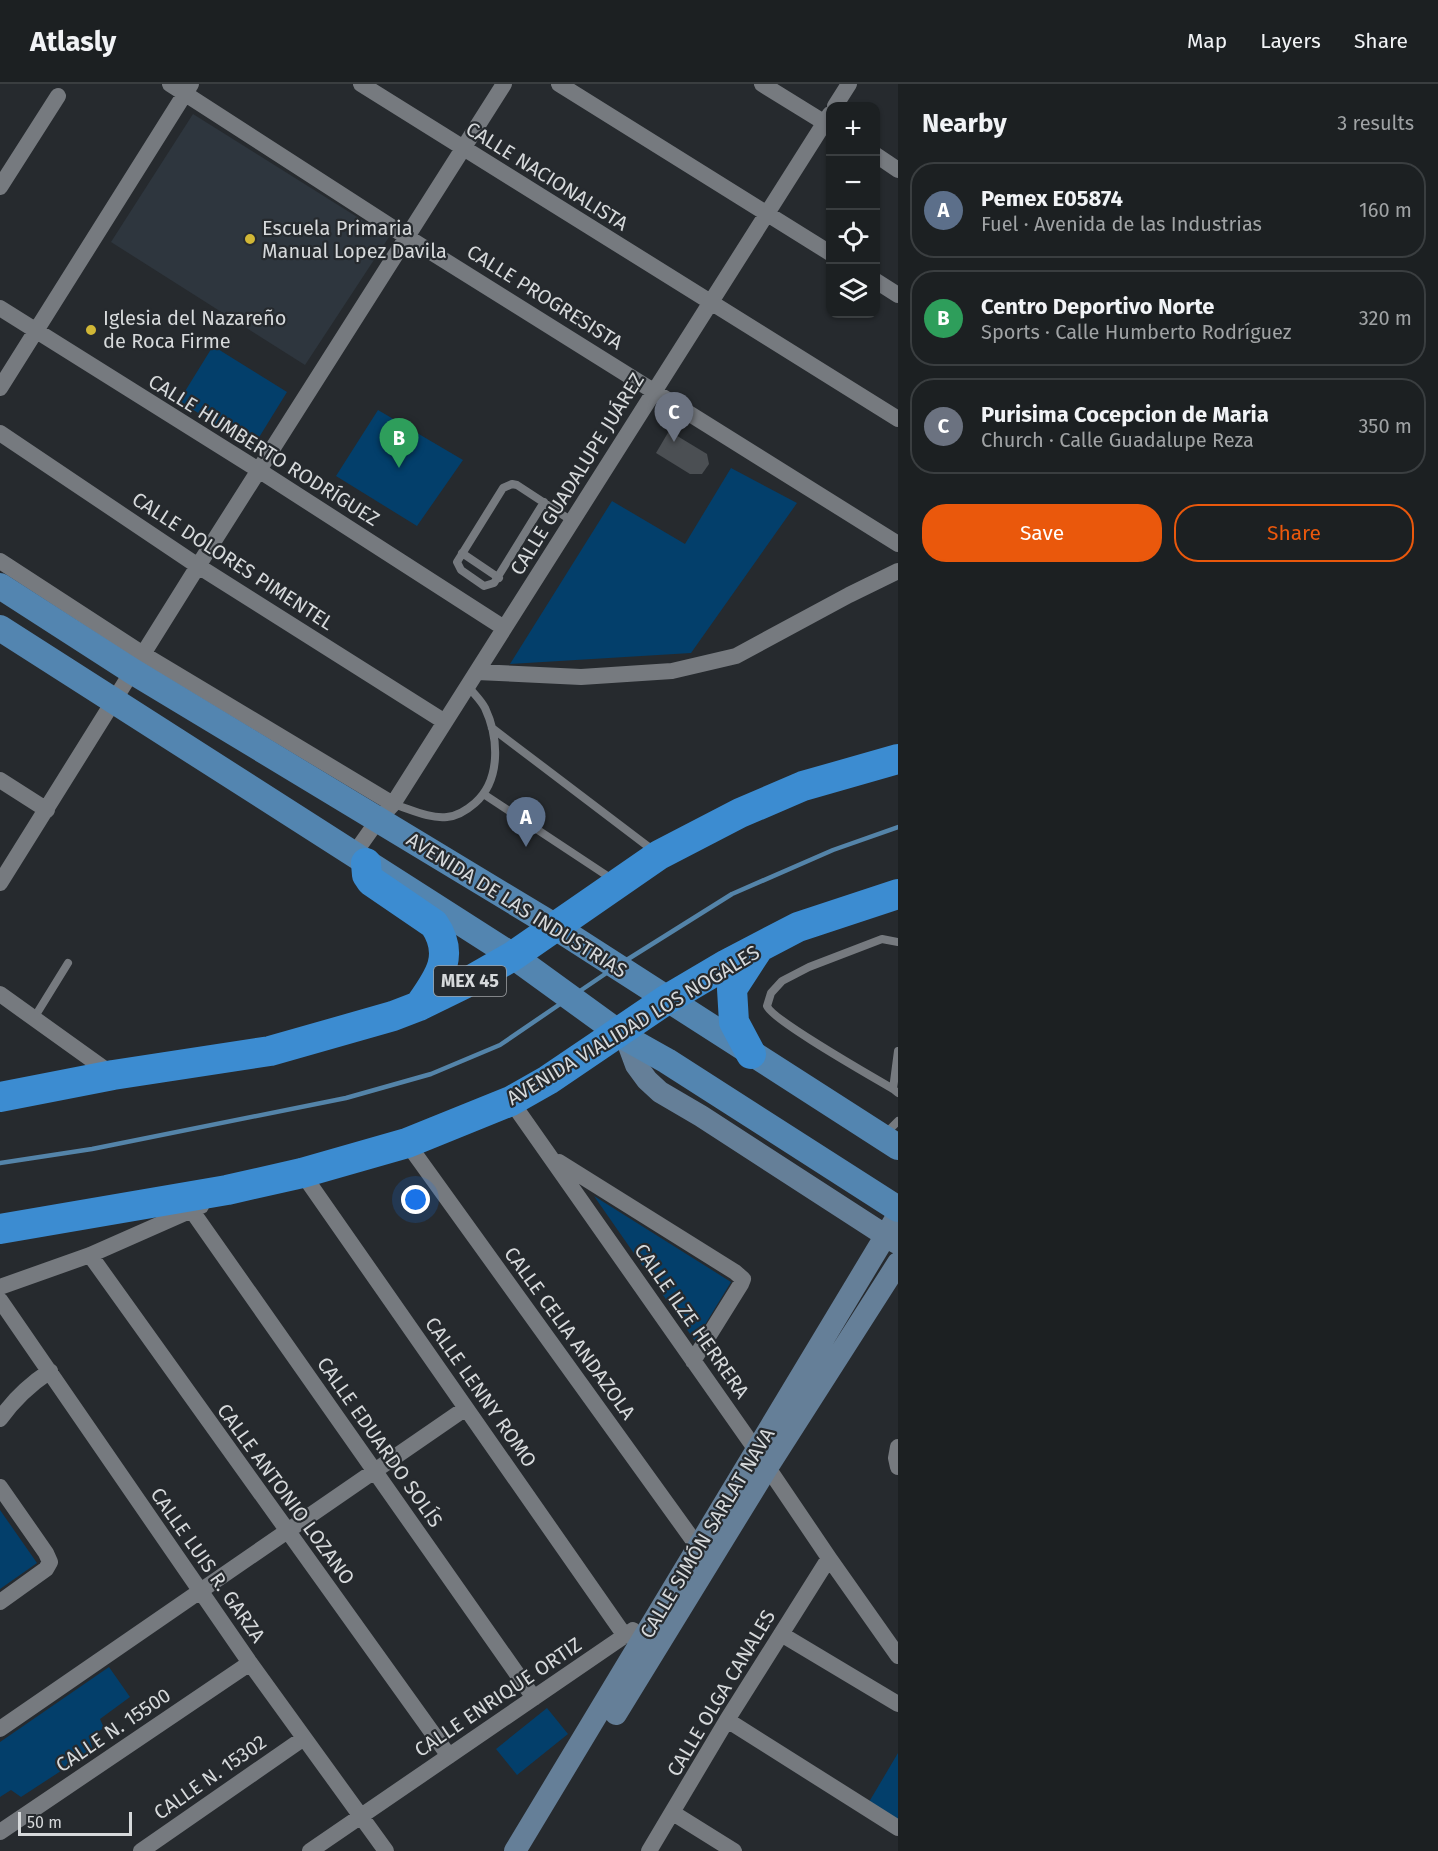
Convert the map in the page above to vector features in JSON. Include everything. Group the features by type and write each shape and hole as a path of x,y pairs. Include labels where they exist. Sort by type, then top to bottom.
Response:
{"highway":[{"name":"MEX 45","path":"0,1097 113,1075 270,1051 393,1016 420,1006 513,956 658,855 740,813 803,786 898,759"},
{"path":"360,859 371,881 435,924 440,933 445,947 444,961 439,978 420,1006"},
{"name":"AVENIDA VIALIDAD LOS NOGALES","path":"0,1229 227,1190 302,1173 408,1143 511,1101 623,1035 666,1000 760,946 798,927 894,898"},
{"path":"751,1054 734,1022 732,989 760,946"}],"main road":[{"name":"AVENIDA DE LAS INDUSTRIAS","path":"0,586 138,662 386,812 666,1000 751,1054 893,1135"},
{"path":"0,628 513,956 623,1035 677,1067 898,1209"}],"street":[{"name":"CALLE PROGRESISTA","path":"170,84 188,89 407,237 898,544"},
{"name":"CALLE NACIONALISTA","path":"361,84 898,419"},
{"path":"0,883 504,84"},
{"path":"559,84 826,250"},
{"path":"762,84 826,119"},
{"path":"838,102 849,84"},
{"path":"0,388 188,89"},
{"path":"0,187 58,96"},
{"name":"CALLE GUADALUPE JUÁREZ","path":"360,859 386,812 767,214 826,126"},
{"path":"877,156 898,170"},
{"path":"880,284 898,296"},
{"name":"CALLE HUMBERTO RODRÍGUEZ","path":"0,308 504,628"},
{"name":"CALLE DOLORES PIMENTEL","path":"0,433 198,566 445,722"},
{"name":"AVENIDA DE LAS INDUSTRIAS","path":"0,561 138,662"},
{"path":"472,679 581,677 672,671 736,656 898,571"},
{"path":"0,780 47,810"},
{"path":"0,994 113,1075"},
{"path":"623,1035 636,1065 660,1092 701,1116 892,1240"},
{"name":"CALLE ILZE HERRERA","path":"511,1101 898,1656"},
{"name":"CALLE CELIA ANDAZOLA","path":"408,1143 698,1547"},
{"path":"553,1159 743,1279 693,1361"},
{"name":"CALLE LENNY ROMO","path":"302,1173 625,1636"},
{"name":"AVENIDA VIALIDAD LOS NOGALES","path":"0,1287 90,1256 192,1211 227,1190"},
{"name":"CALLE EDUARDO SOLÍS","path":"192,1211 534,1698"},
{"name":"CALLE SIMÓN SARLAT NAVA","path":"531,1851 892,1240 898,1215"},
{"name":"CALLE ANTONIO LOZANO","path":"90,1256 448,1756"},
{"name":"CALLE SIMÓN SARLAT NAVA","path":"515,1851 698,1547 898,1263"},
{"name":"CALLE LUIS R. GARZA","path":"0,1300 250,1663 386,1851"},
{"path":"0,1419 12,1402 28,1386 50,1371"},
{"path":"0,1729 466,1408"},
{"path":"0,1487 46,1553 50,1563 46,1569 0,1602"},
{"name":"CALLE OLGA CANALES","path":"649,1851 727,1720 829,1558"},
{"name":"CALLE ENRIQUE ORTIZ","path":"310,1851 659,1613"},
{"path":"782,1634 898,1704"},
{"name":"CALLE N. 15500","path":"0,1832 250,1663"},
{"path":"727,1720 898,1828"},
{"name":"CALLE N. 15302","path":"141,1851 304,1738"},
{"path":"673,1813 734,1851"}],"lane":[{"path":"544,502 494,584 484,586 461,570 457,562 507,485 517,484 573,521"},
{"path":"462,554 499,578"},
{"path":"386,812 422,813 445,818 468,810 485,795 494,770 495,747 492,728 472,679"},
{"path":"492,728 658,855"},
{"path":"485,795 617,883"},
{"path":"898,942 882,939 809,967 782,981 771,993 767,1006 769,1011 786,1024 896,1091 898,1051"},
{"path":"34,1018 68,963"}],"shaded area":[{"name":"Escuela Primaria Manual Lopez Davila","path":"193,114 389,237 305,365 111,242"},
{"path":"213,346 287,392 253,447 179,401"},
{"path":"378,410 463,460 417,526 336,476"},
{"path":"731,468 797,503 691,653 510,664 612,501 685,544"},
{"path":"594,1196 731,1282 695,1341"},
{"path":"0,1510 37,1563 0,1589"},
{"path":"109,1667 130,1697 100,1719 104,1728 89,1737 93,1750 21,1797 11,1790 0,1797 0,1742"},
{"path":"547,1708 568,1734 517,1775 496,1749"},
{"path":"898,1753 898,1821 869,1802"}],"building":[{"path":"669,431 707,454 709,464 702,474 690,474 656,453"}],"waterway":[{"path":"625,961 732,894 833,850 898,827"},
{"path":"577,993 608,972"},
{"path":"0,1163 92,1149 346,1098 431,1074 500,1045 563,1002"}],"place":[{"name":"Escuela Primaria Manual Lopez Davila","path":"250,239"},
{"name":"Iglesia del Nazareño de Roca Firme","path":"91,330"},
{"name":"Purisima Cocepcion de Maria","path":"674,442"},
{"name":"Centro Deportivo Norte","path":"399,468"},
{"name":"Pemex E05874","path":"526,847"}]}
